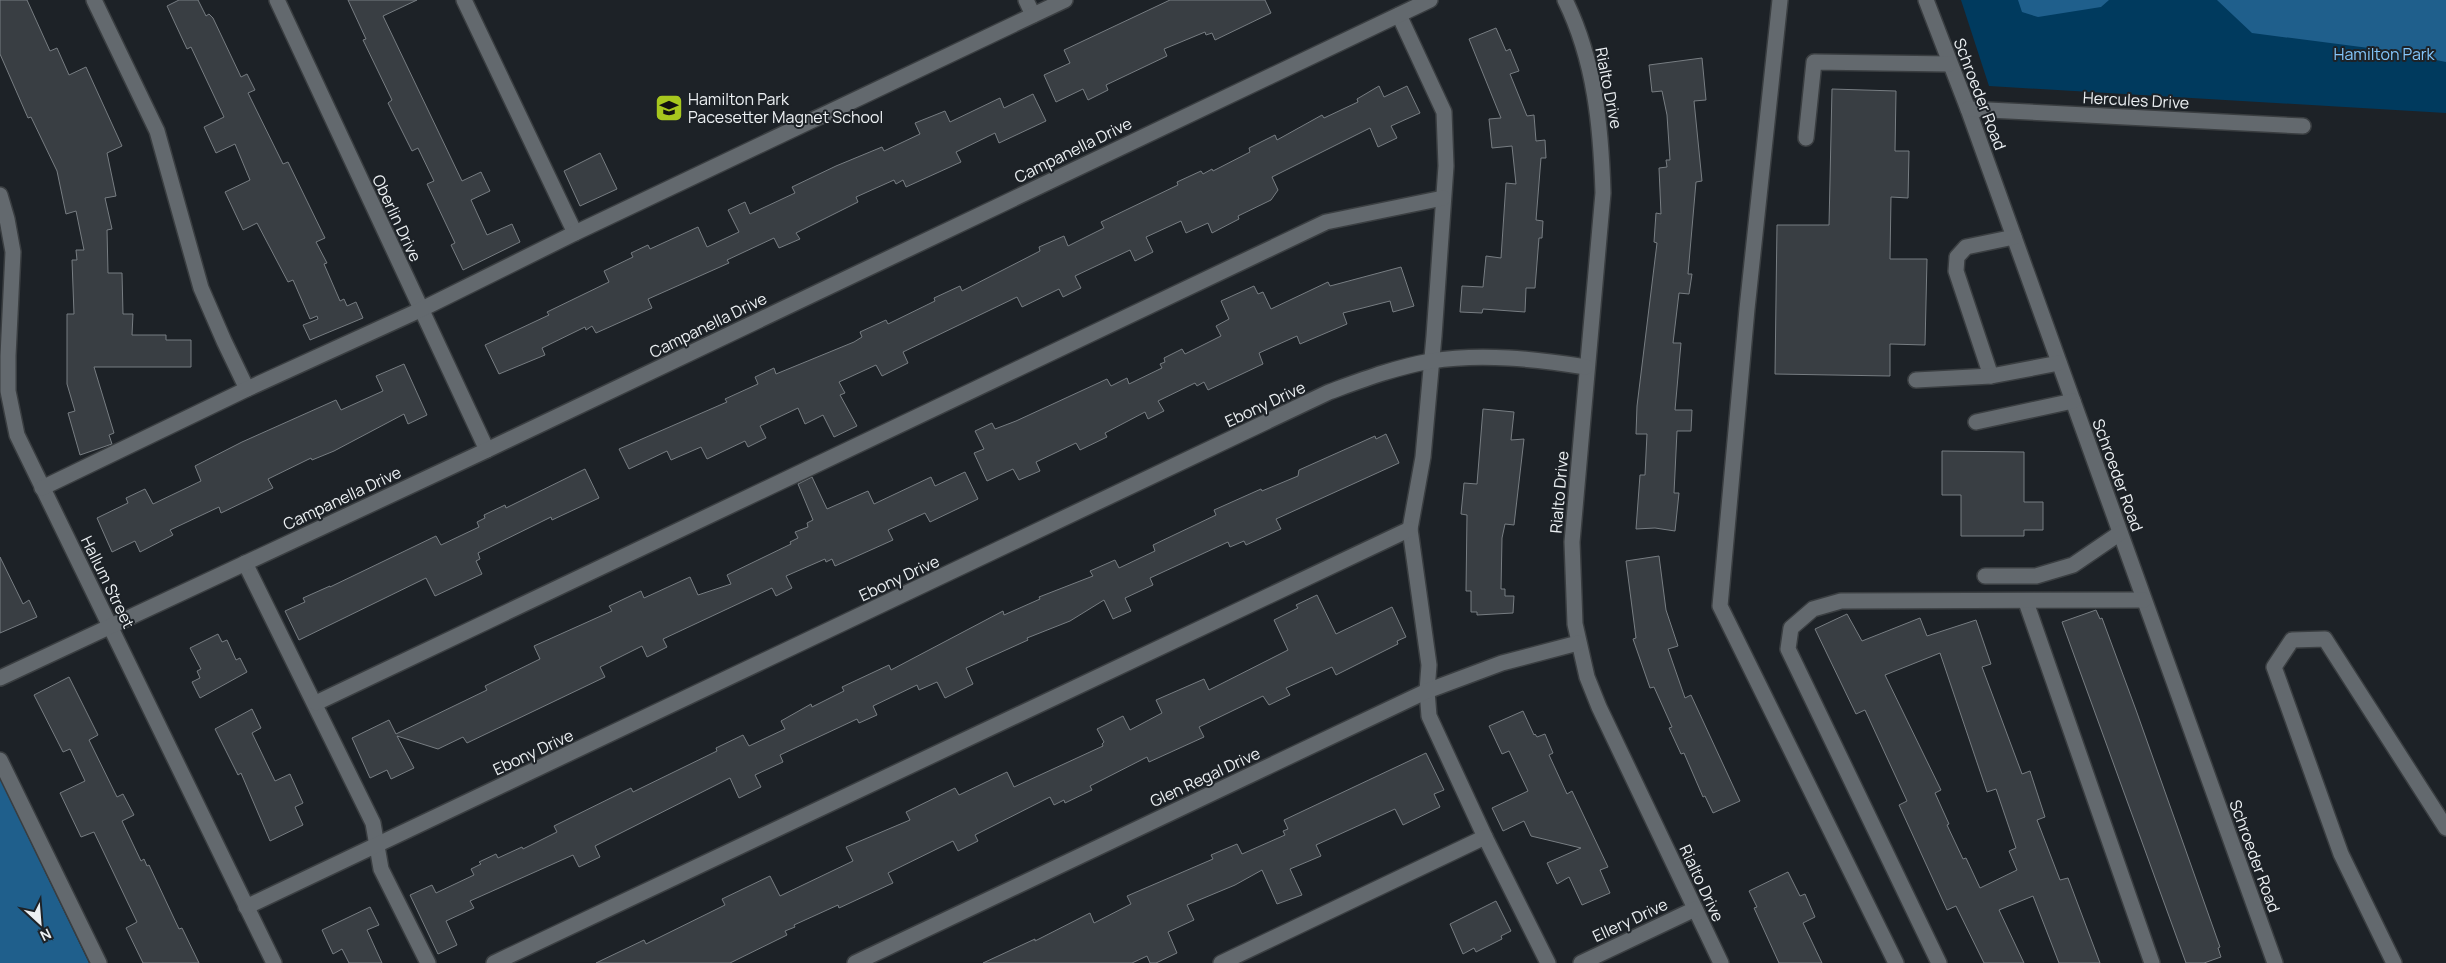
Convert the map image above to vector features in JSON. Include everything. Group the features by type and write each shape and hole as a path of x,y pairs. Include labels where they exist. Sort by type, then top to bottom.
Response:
{"street":[{"path":"94,0 157,131 201,288 224,341 248,389"},
{"name":"Oberlin Drive","path":"277,0 420,310 487,450"},
{"path":"464,0 575,233"},
{"path":"1026,0 1033,15"},
{"path":"42,488 248,389 420,310 575,233 1065,0"},
{"name":"Campanella Drive","path":"0,678 487,450 1430,0"},
{"name":"Rialto Drive","path":"1565,0 1585,52 1596,98 1602,145 1603,193 1586,367 1572,542 1575,624 1578,643 1587,677 1599,707 1720,963"},
{"path":"1780,0 1747,309 1720,606 1896,963"},
{"name":"Schroeder Road","path":"1926,0 1949,64 1968,109 2275,963"},
{"path":"1398,15 1444,112 1446,166 1431,361 1423,457 1410,529 1430,665 1427,691 1429,716 1485,837 1548,963"},
{"path":"1806,138 1814,62 1949,64"},
{"name":"Hercules Drive","path":"1968,109 2303,126"},
{"name":"Hallum Street","path":"0,195 13,252 8,392 17,435 274,963"},
{"path":"316,703 1326,222 1444,198"},
{"path":"1991,376 1956,271 1957,257 1966,247 2014,237"},
{"name":"Ebony Drive","path":"246,906 1329,392 1383,372 1431,361 1483,357 1536,360 1586,367"},
{"path":"1916,380 1991,376 2059,363"},
{"path":"1976,422 2073,401"},
{"path":"494,963 1410,529"},
{"path":"1985,576 2036,576 2073,566 2120,533"},
{"path":"246,563 373,823 381,869 428,963"},
{"path":"1940,963 1788,649 1791,628 1814,609 1841,601 2026,602 2144,600"},
{"path":"2026,602 2152,963"},
{"path":"2394,963 2341,854 2274,668 2292,640 2325,639 2446,828"},
{"name":"Glen Regal Drive","path":"855,963 1427,691 1502,663 1578,643"},
{"path":"0,760 99,963"},
{"path":"1221,963 1485,837"},
{"name":"Ellery Drive","path":"1580,963 1695,908"}],"green space":[{"name":"Hamilton Park","path":"1961,0 2446,0 2446,113 1989,86"}],"shaded area":[{"path":"2018,0 2109,0 2101,7 2038,17 2022,12"},
{"path":"2217,0 2446,0 2446,62 2392,51 2252,33"},
{"path":"0,779 89,963 0,963"}],"building":[{"path":"0,0 27,0 50,51 57,48 69,75 86,67 122,146 107,153 116,196 105,198 112,229 107,230 108,273 122,273 123,314 133,314 132,335 166,335 166,340 191,340 191,367 94,367 114,433 109,435 112,444 80,455 68,413 75,411 67,384 67,314 74,314 72,260 77,260 76,250 84,250 76,211 66,214 57,171 31,117 28,118 0,54"},
{"path":"179,0 198,0 206,16 209,14 213,18 241,77 247,74 255,90 248,93 283,164 288,162 325,238 316,242 327,263 324,264 340,301 344,299 347,306 356,302 363,318 310,340 303,325 318,319 317,316 310,319 293,280 288,282 257,223 243,230 225,192 250,180 235,144 216,153 204,127 224,117 191,47 187,49 167,6"},
{"path":"348,0 417,0 383,16 462,181 481,172 490,191 471,200 487,235 512,224 520,242 463,270 451,245 455,243 427,184 434,181 418,148 412,151 388,103 392,100 363,40 366,39"},
{"path":"1170,0 1265,0 1271,13 1215,40 1212,33 1206,35 1205,32 1164,49 1167,56 1106,85 1108,90 1088,100 1083,89 1056,102 1044,75 1070,63 1064,50"},
{"path":"1496,28 1506,51 1510,49 1519,71 1510,74 1527,116 1534,115 1536,141 1545,140 1546,158 1541,158 1536,220 1543,221 1542,238 1539,238 1535,288 1526,288 1525,312 1483,309 1482,313 1460,312 1462,286 1483,287 1486,256 1501,258 1506,183 1516,184 1512,146 1492,148 1489,119 1501,118 1469,39"},
{"path":"1702,58 1706,100 1694,101 1702,181 1696,182 1688,274 1692,274 1689,294 1679,293 1673,343 1681,343 1675,410 1692,410 1691,431 1677,431 1674,493 1679,493 1675,531 1655,528 1636,529 1640,475 1645,475 1647,434 1636,434 1637,406 1657,243 1654,242 1656,213 1661,214 1659,168 1667,167 1666,160 1670,160 1667,115 1662,91 1652,92 1649,65"},
{"path":"1379,86 1384,97 1407,86 1420,113 1391,126 1397,138 1378,147 1370,128 1272,177 1278,190 1271,200 1238,216 1239,219 1212,233 1208,223 1186,233 1181,221 1146,237 1153,252 1135,261 1130,250 1075,276 1081,288 1063,297 1059,289 1022,307 1017,297 903,352 908,363 882,376 876,365 839,382 845,393 840,395 857,426 834,437 823,415 805,424 798,408 760,426 766,438 748,447 745,441 707,459 701,447 671,460 667,451 629,469 619,449 727,402 725,399 758,384 755,377 774,368 776,374 854,342 862,337 860,332 886,320 888,324 935,301 934,298 960,286 962,291 1040,251 1039,247 1064,236 1068,246 1104,228 1101,222 1178,185 1177,182 1201,171 1203,174 1212,169 1213,171 1250,152 1249,148 1275,135 1277,140 1322,115 1324,118 1358,102 1357,99"},
{"path":"1832,89 1896,91 1895,151 1909,151 1908,198 1891,197 1890,259 1927,259 1925,345 1890,344 1890,376 1775,374 1777,225 1829,225"},
{"path":"1033,94 1046,121 999,143 995,133 956,152 961,162 906,187 903,180 896,184 894,180 856,197 858,202 796,233 800,239 779,248 774,238 727,260 729,263 648,299 652,308 596,333 592,326 586,330 585,327 542,348 545,355 499,374 485,345 549,315 547,312 609,282 604,271 633,257 631,253 648,245 650,249 698,227 707,247 739,232 728,210 745,202 750,214 795,193 792,187 836,166 882,147 884,151 920,134 915,123 945,111 950,122 1000,98 1004,108"},
{"path":"600,153 617,189 580,206 564,171"},
{"path":"1401,267 1414,306 1393,312 1390,301 1343,313 1347,324 1300,344 1297,336 1259,353 1263,364 1208,390 1204,382 1197,386 1195,383 1158,401 1164,411 1148,419 1145,412 1105,433 1107,437 1080,450 1076,443 1036,462 1040,471 1019,480 1013,469 987,481 974,453 984,449 975,431 992,423 995,429 1016,421 1107,379 1111,386 1127,378 1129,384 1162,368 1160,364 1165,362 1164,358 1182,349 1185,354 1221,336 1216,326 1229,319 1221,301 1254,286 1258,294 1263,292 1271,309 1328,282 1330,286"},
{"path":"404,364 427,415 408,424 404,414 334,451 312,460 311,458 268,479 273,488 221,513 219,507 170,530 173,535 140,552 135,541 112,552 97,518 128,503 126,498 145,489 153,504 201,481 195,466 242,442 336,400 341,410 383,391 376,376"},
{"path":"1483,409 1514,412 1511,440 1524,439 1514,525 1505,524 1502,538 1501,589 1505,589 1505,596 1514,596 1513,613 1477,615 1477,612 1471,612 1471,591 1466,591 1467,515 1461,514 1464,483 1477,484"},
{"path":"1386,434 1399,463 1276,519 1281,529 1246,545 1244,541 1230,547 1228,542 1150,578 1153,585 1125,598 1131,611 1113,619 1104,600 1070,621 1027,638 1028,640 966,668 973,684 945,698 937,682 919,690 917,685 873,706 877,715 859,723 857,719 780,755 783,762 755,775 761,787 739,798 730,778 595,846 600,857 579,867 573,855 470,901 474,908 446,921 457,945 438,954 410,895 432,885 436,893 474,875 471,869 481,864 479,862 496,854 498,858 522,847 523,849 557,832 554,826 631,788 633,792 717,751 716,748 743,735 749,746 785,729 781,721 811,704 812,707 844,691 842,687 889,665 891,670 1003,611 1004,615 1040,599 1039,597 1093,576 1090,571 1115,560 1119,568 1155,551 1153,545 1216,515 1214,510 1261,489 1262,491 1298,476 1299,470 1375,436 1376,439"},
{"path":"1942,451 2024,452 2024,502 2043,502 2043,530 2024,530 2024,536 1961,536 1961,495 1942,495"},
{"path":"585,469 599,498 552,520 551,517 478,553 480,559 476,561 482,574 435,596 426,578 299,640 285,611 305,602 303,598 436,536 441,545 479,527 477,522 485,518 484,515 505,505 506,508"},
{"path":"965,472 978,499 930,522 925,513 888,530 893,540 835,566 832,559 826,562 825,559 786,576 792,588 776,596 772,588 663,639 667,647 647,657 642,646 600,667 605,677 467,743 463,737 438,749 397,736 414,768 391,779 387,770 370,778 352,738 389,720 396,734 487,690 485,686 540,659 534,646 612,611 609,606 641,591 644,598 690,577 698,595 731,584 727,575 791,544 790,542 798,538 795,532 808,527 807,523 813,520 798,484 812,477 827,509 868,491 874,504 931,477 935,486"},
{"path":"1659,556 1666,610 1678,646 1668,649 1685,698 1691,695 1740,801 1713,813 1705,796 1703,797 1684,753 1681,754 1669,728 1672,727 1654,687 1650,688 1633,639 1636,638 1626,561"},
{"path":"0,557 23,604 29,600 37,617 0,633"},
{"path":"1317,595 1336,634 1392,607 1406,637 1397,641 1398,644 1336,675 1332,667 1286,688 1290,695 1269,705 1263,696 1199,727 1204,737 1149,762 1147,757 1090,786 1092,790 1065,803 1064,800 1054,805 1050,797 975,835 978,841 958,851 953,841 888,873 893,883 839,908 838,905 794,925 795,927 785,931 787,935 730,963 596,963 644,940 646,944 725,905 722,899 770,876 780,896 853,861 846,847 910,820 906,812 955,788 959,795 1007,772 1014,787 1103,746 1104,742 1097,729 1123,716 1130,730 1162,713 1156,700 1204,679 1209,690 1288,650 1274,620 1298,608 1296,605"},
{"path":"2096,610 2100,619 2102,618 2136,710 2220,947 2218,948 2221,957 2204,963 2186,963 2062,622"},
{"path":"1847,614 1862,641 1920,618 1927,636 1976,620 1991,664 1982,667 2022,774 2030,771 2045,817 2037,820 2060,880 2068,878 2100,963 2059,963 2033,896 1999,910 2024,963 1984,963 1956,906 1947,910 1899,805 1907,801 1865,710 1856,714 1815,629","holes":["1940,653 1987,792 1996,789 2016,848 2009,851 2017,870 1980,888 1966,858 1963,859 1947,825 1949,824 1935,793 1941,790 1885,675"]},
{"path":"218,634 222,642 227,640 236,660 240,658 247,672 200,698 192,682 200,678 197,671 201,669 190,648"},
{"path":"69,677 98,735 89,740 117,797 123,794 134,815 122,821 141,861 144,859 147,866 149,865 179,929 182,928 199,963 143,963 126,928 137,922 94,832 81,837 60,793 85,781 70,749 63,752 34,695"},
{"path":"252,709 261,728 252,733 275,781 290,774 303,803 295,807 303,825 270,841 241,773 238,775 215,729"},
{"path":"1523,711 1534,735 1537,737 1545,734 1553,753 1549,755 1567,794 1572,791 1608,867 1600,870 1610,893 1582,905 1569,877 1557,884 1547,863 1581,848 1531,836 1524,821 1503,831 1492,808 1528,791 1509,751 1502,754 1489,726"},
{"path":"1426,753 1444,790 1434,794 1440,807 1403,825 1395,809 1316,845 1321,856 1290,869 1302,895 1277,904 1262,870 1235,885 1187,905 1194,920 1168,932 1177,953 1156,963 1150,963 1147,956 1132,963 983,963 1035,939 1035,941 1090,913 1094,923 1131,904 1127,896 1213,859 1211,855 1237,844 1242,854 1285,835 1283,831 1288,829 1284,820"},
{"path":"1788,872 1800,896 1805,894 1815,917 1803,923 1822,963 1779,963 1754,908 1757,907 1749,891"},
{"path":"1496,901 1511,931 1501,936 1502,939 1476,952 1474,948 1463,954 1450,924"},
{"path":"370,907 379,925 367,930 382,963 349,963 342,949 333,954 322,930"}],"place":[{"name":"Hamilton Park Pacesetter Magnet School","path":"669,108"}]}
